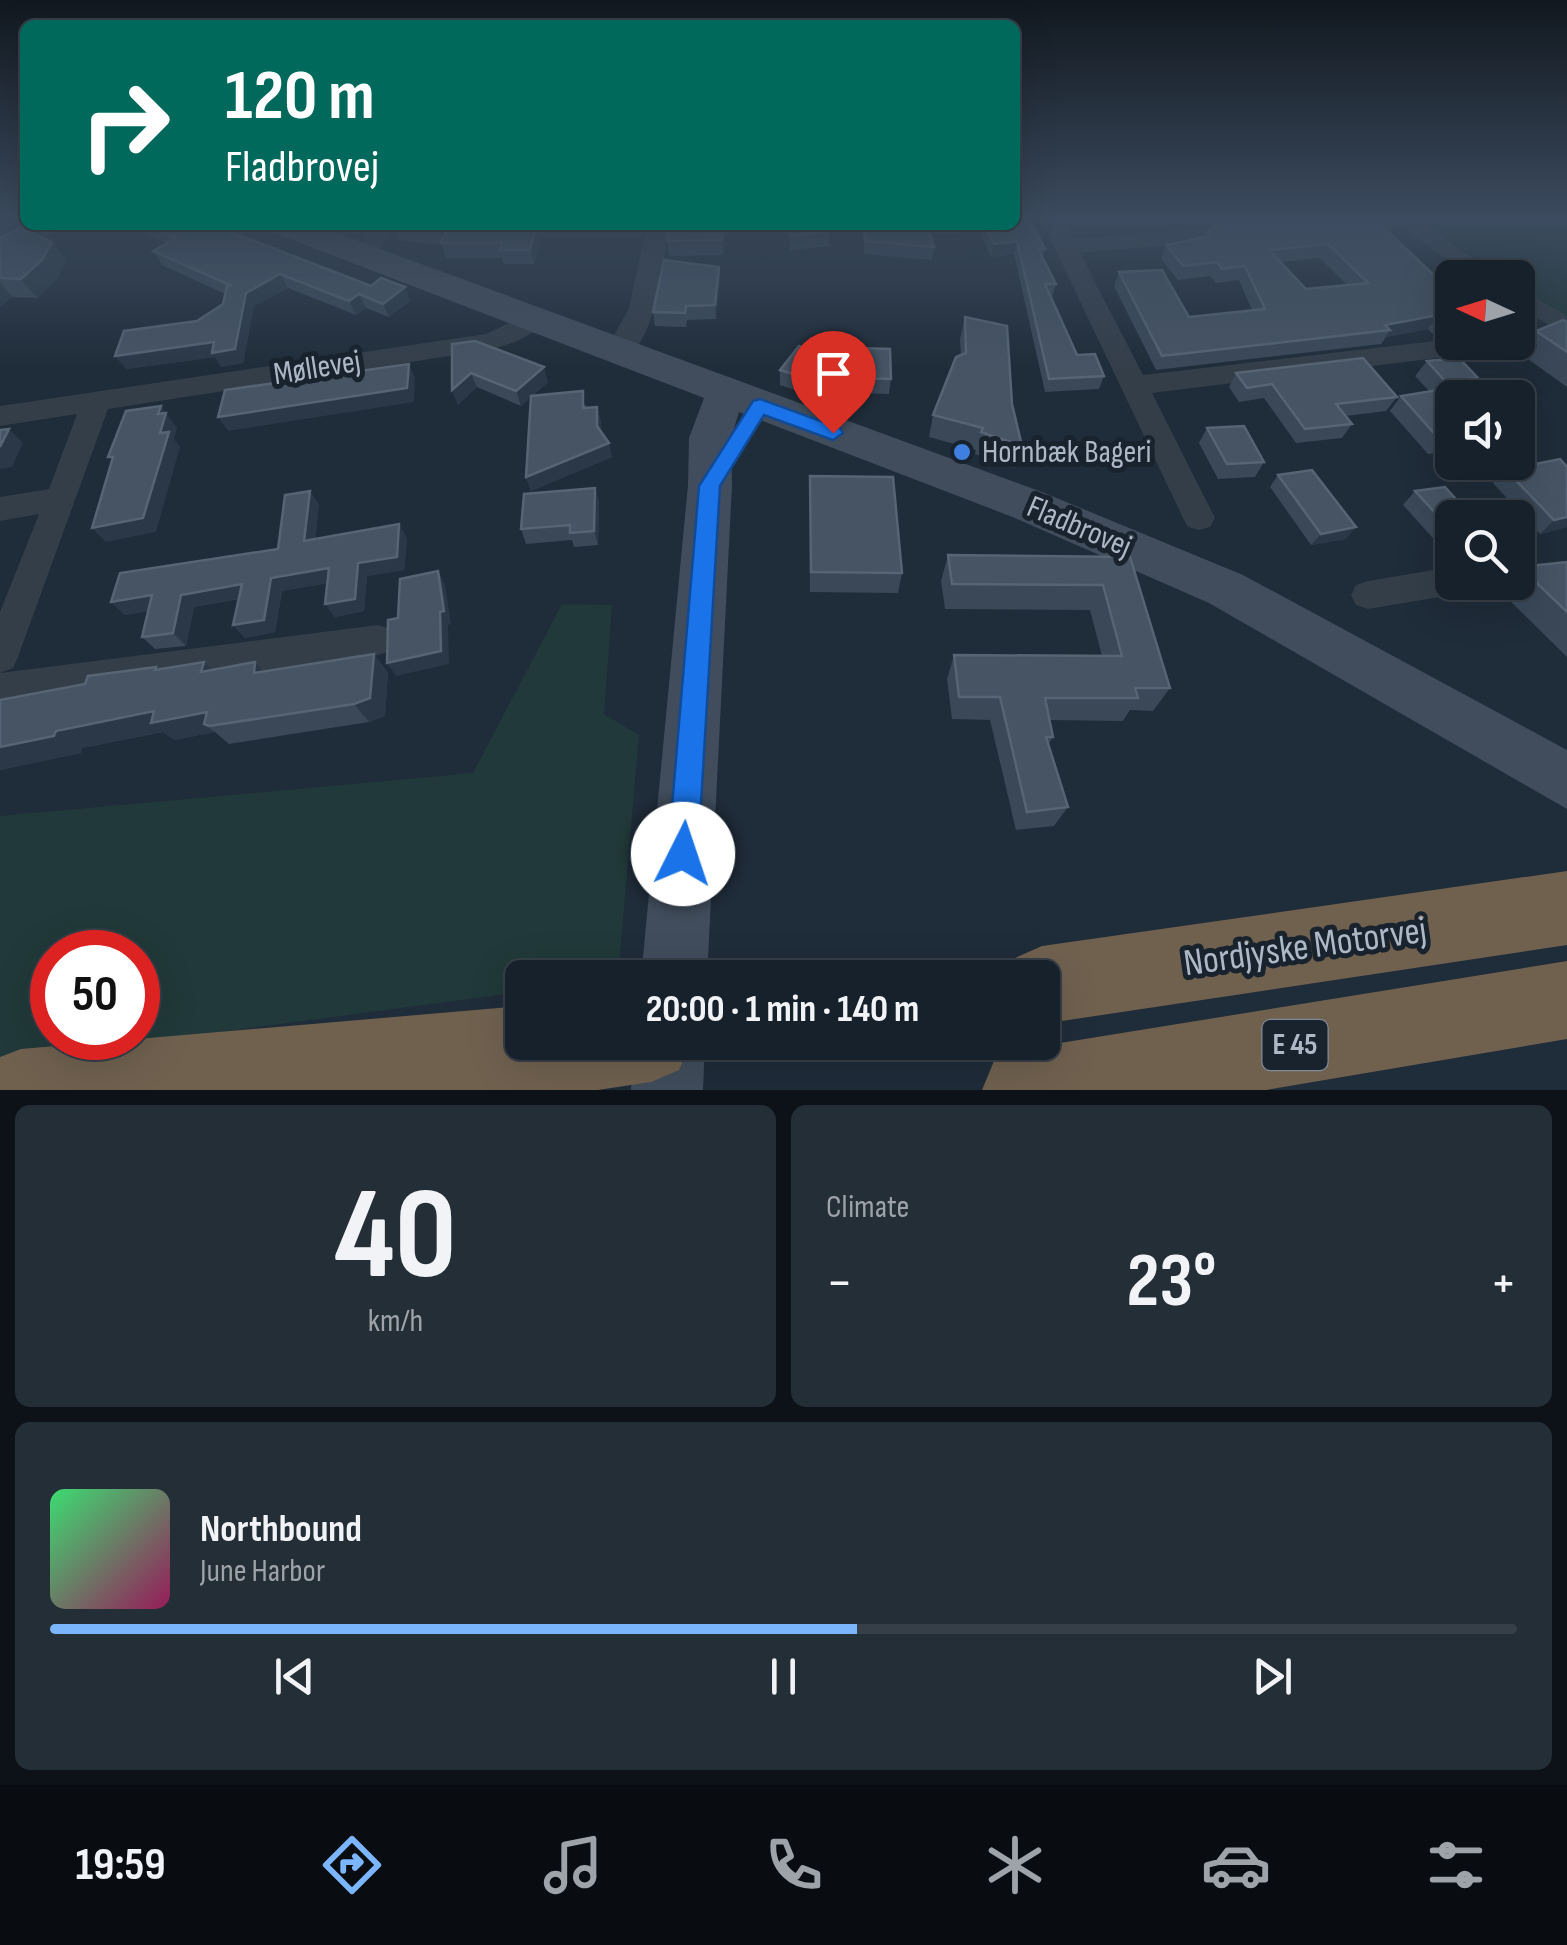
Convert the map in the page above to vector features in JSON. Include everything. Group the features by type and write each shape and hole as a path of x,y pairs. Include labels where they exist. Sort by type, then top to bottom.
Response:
{"highway":[{"name":"Nordjyske Motorvej","path":"1060,982 1567,908"},
{"name":"E 45","path":"1023,1090 1567,1000"},
{"path":"21,1090 505,1048"},
{"path":"319,1090 526,1060"}],"main road":[{"name":"Fladbrovej","path":"428,268 532,320 1026,504 1226,589 1565,780"},
{"path":"675,960 710,486 744,400"},
{"path":"666,1090 668,1060"}],"street":[{"path":"606,348 638,327 648,268"},
{"path":"1074,268 1199,518"},
{"path":"1535,307 1567,327"},
{"name":"Møllevej","path":"0,416 488,342 514,334 532,320"},
{"path":"1132,386 1435,350"},
{"path":"0,657 96,402"},
{"path":"0,510 61,500"},
{"path":"1368,594 1435,584"},
{"path":"0,689 378,640"}],"green space":[{"path":"1535,268 1567,268 1567,318 1535,298"},
{"path":"562,604 612,605 604,714 639,735 619,960 505,960 505,994 160,1040 160,930 30,930 30,1057 0,1061 0,816 473,773"}],"building":[{"path":"0,268 33,268 21,279 0,278"},
{"path":"191,268 324,268 371,286 381,278 405,287 383,304 359,294 349,301 280,274 246,293 235,349 212,353 214,342 115,356 124,331 197,321 223,304 227,286 232,286"},
{"path":"662,268 719,268 715,305 686,306 685,313 653,312"},
{"path":"1023,268 1048,268 1056,284 1045,284 1077,355 1095,354 1104,376 1049,379"},
{"path":"1246,268 1286,268 1306,289 1368,283 1352,268 1426,268 1435,276 1435,316 1385,325 1390,330 1162,356 1119,272 1162,270 1189,317 1265,309"},
{"path":"965,317 1007,326 1012,404 1022,446 981,432 983,428 933,415 956,357 966,353"},
{"path":"1563,320 1567,322 1567,352 1536,331"},
{"path":"475,341 544,367 516,391 471,373 452,390 452,344"},
{"path":"799,346 835,358 818,382 780,370"},
{"path":"860,348 890,349 891,379 860,378"},
{"path":"1363,358 1397,397 1336,404 1352,424 1305,429 1272,384 1247,388 1236,373"},
{"path":"1461,360 1478,378 1444,380 1427,361"},
{"path":"409,364 407,388 218,417 225,390"},
{"path":"1435,390 1435,434 1401,396"},
{"path":"583,391 583,408 597,407 597,426 609,443 526,477 531,396"},
{"path":"161,406 158,414 166,413 160,433 169,432 143,518 92,528 113,457 108,457 126,411"},
{"path":"1244,426 1264,462 1227,464 1207,428"},
{"path":"9,429 0,447 0,430"},
{"path":"1560,459 1567,467 1567,517 1554,520 1516,480 1535,480 1535,464"},
{"path":"1312,470 1356,527 1321,534 1278,475"},
{"path":"810,476 893,477 902,573 811,572"},
{"path":"1445,487 1457,500 1435,500 1435,513 1415,491"},
{"path":"595,488 594,531 570,533 570,525 521,529 524,494"},
{"path":"310,491 304,541 399,524 397,557 358,563 355,599 325,604 329,568 271,578 264,620 233,625 242,584 181,595 173,633 142,637 152,595 111,602 120,573 278,549 285,495"},
{"path":"948,555 1130,557 1170,688 1135,688 1138,698 1045,698 1053,737 1046,737 1068,807 1027,812 1000,697 959,697 954,655 1122,656 1103,585 952,584"},
{"path":"1567,562 1567,612 1535,581 1535,565"},
{"path":"438,571 444,611 440,612 441,651 387,663 388,620 398,618 400,579"},
{"path":"374,654 370,698 354,704 209,726 204,724 207,712 151,723 154,711 0,747 0,700 85,684 88,676 204,662 201,672 255,662 254,673"}],"place":[{"name":"Hornbæk Bageri","path":"962,452"}],"route":[{"path":"683,854 710,486 737,437 760,406 833,433"}]}
